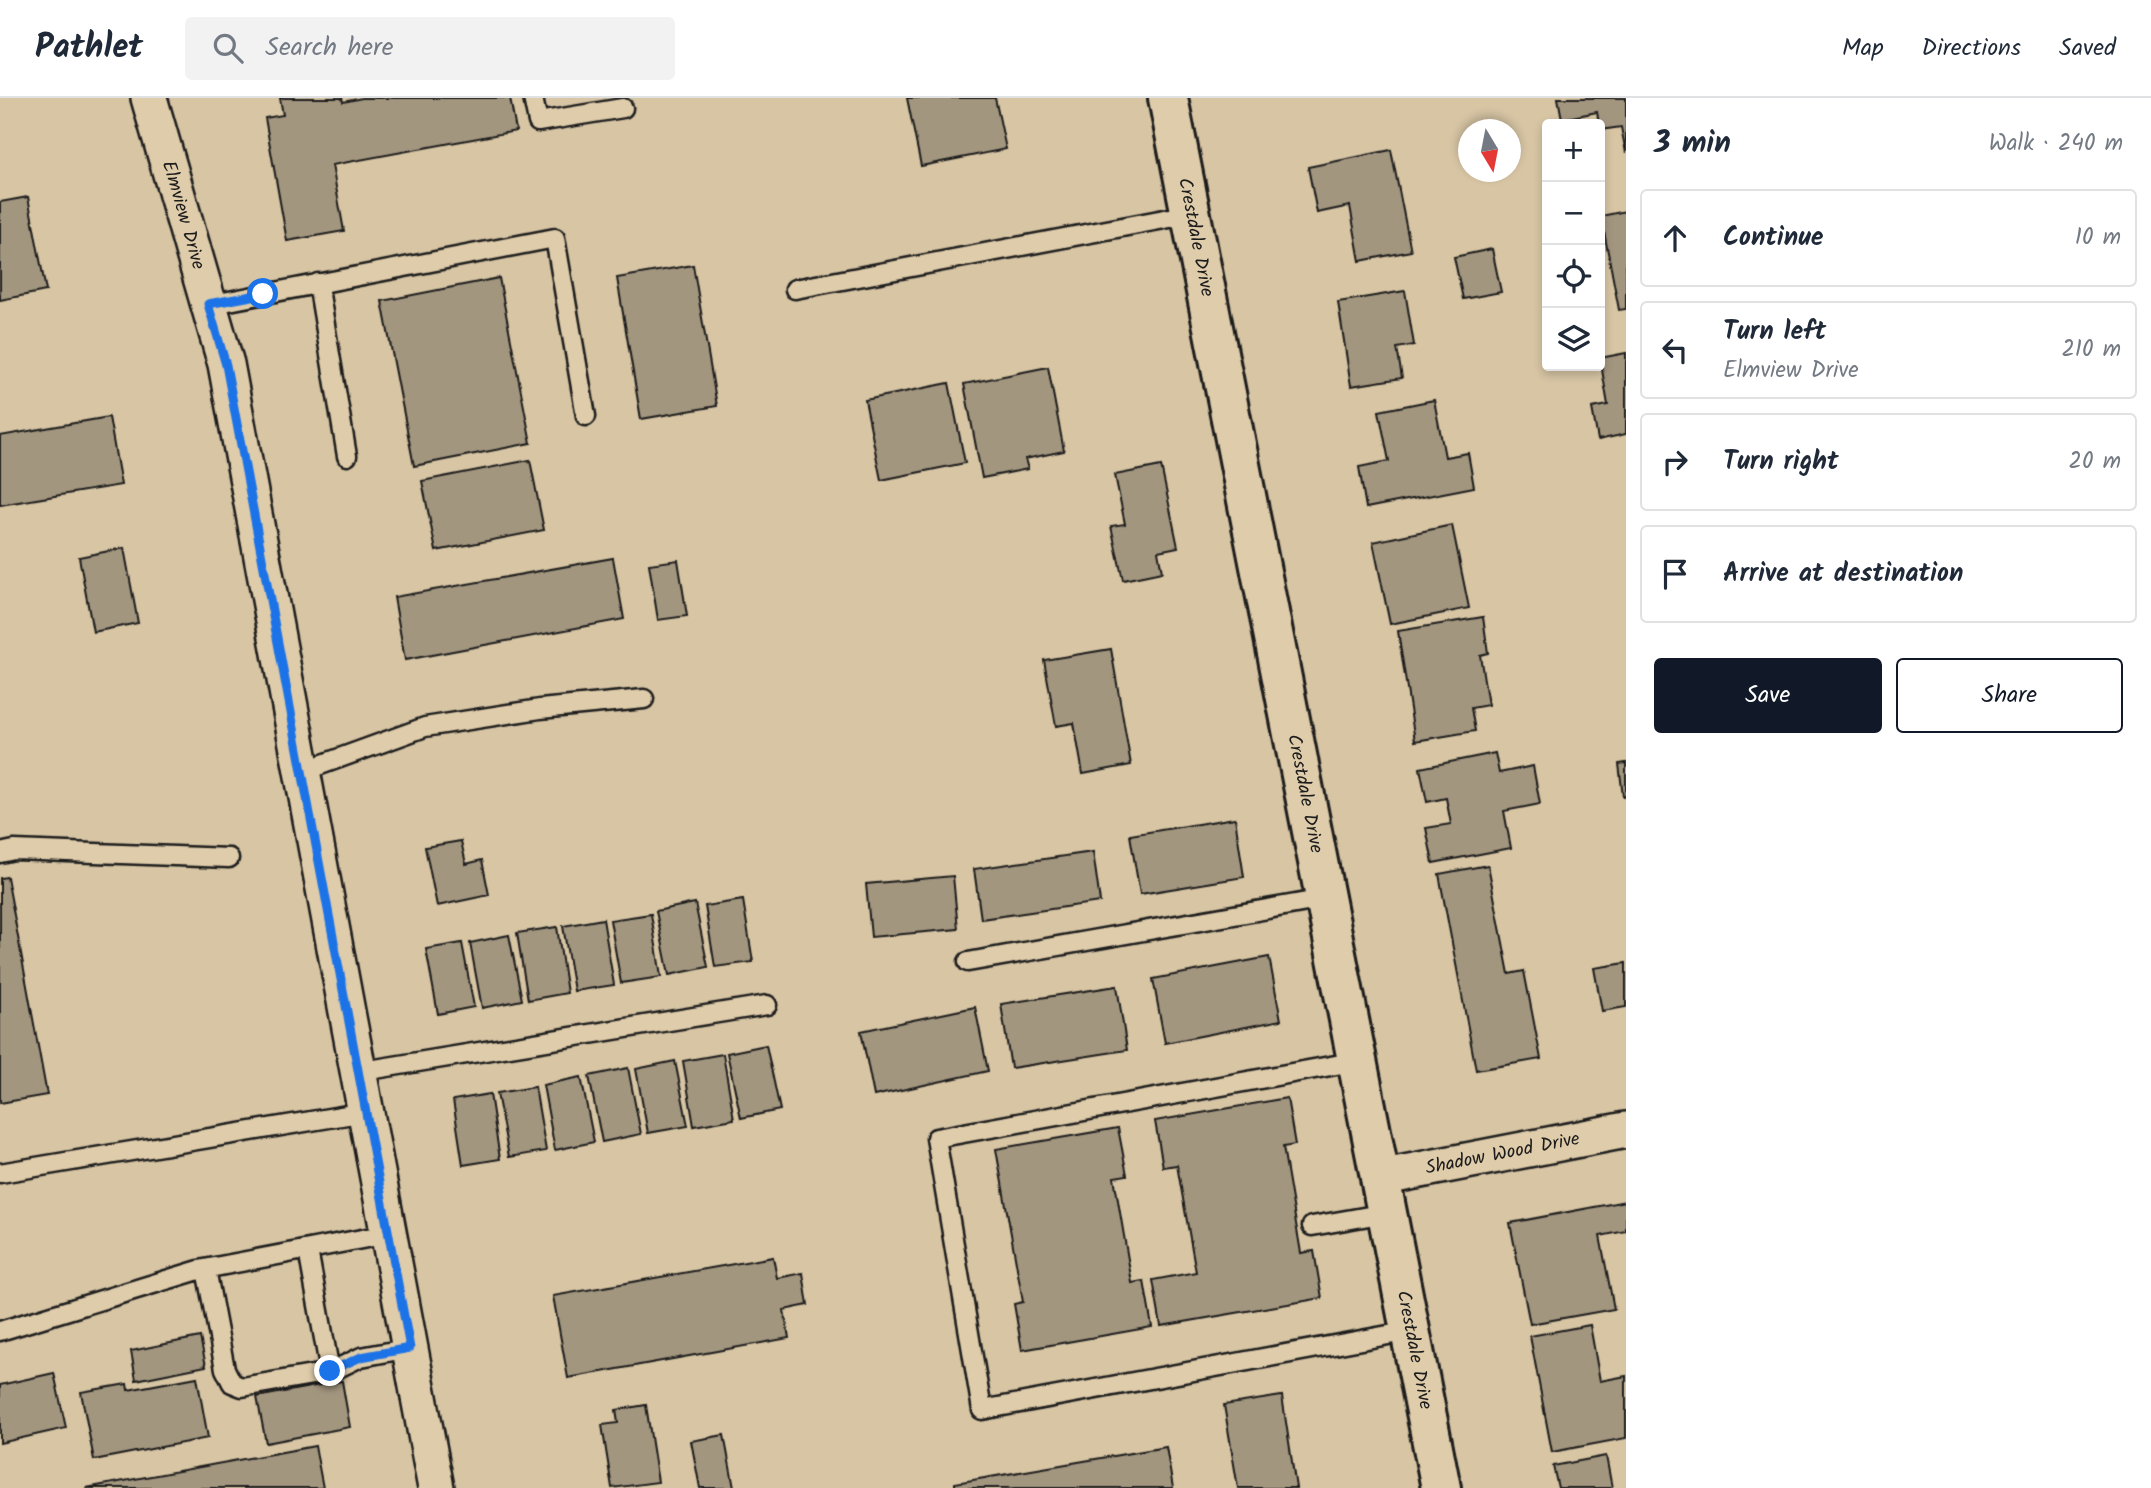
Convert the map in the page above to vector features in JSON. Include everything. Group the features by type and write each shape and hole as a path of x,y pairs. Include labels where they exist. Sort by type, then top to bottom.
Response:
{"street":[{"name":"Elmview Drive","path":"149,98 226,365 436,1488"},
{"name":"Crestdale Drive","path":"1168,98 1441,1488"},
{"name":"Shadow Wood Drive","path":"1383,1196 1626,1130"}],"lane":[{"path":"533,98 538,122 623,108"},
{"path":"795,289 1191,214"},
{"path":"208,304 555,238 586,416"},
{"path":"318,283 347,456"},
{"path":"301,772 425,727 540,709 644,699"},
{"path":"0,853 14,850 229,858"},
{"path":"968,962 1324,899"},
{"path":"357,1072 767,1005"},
{"path":"1358,1061 936,1139 982,1409 1410,1331"},
{"path":"0,1173 365,1112"},
{"path":"1312,1226 1383,1196"},
{"path":"0,1331 206,1269 388,1234"},
{"path":"308,1250 330,1371"},
{"path":"206,1269 225,1369 232,1383 242,1387 330,1371 361,1357 410,1348"}],"building":[{"path":"280,98 342,98 343,102 362,98 510,98 516,131 332,165 344,231 287,241 265,118 283,115"},
{"path":"907,98 995,98 1006,149 921,166"},
{"path":"1558,98 1626,98 1626,153 1621,127 1605,129 1605,119 1598,119 1597,112 1562,119"},
{"path":"1391,150 1411,251 1360,261 1350,206 1317,213 1308,167"},
{"path":"28,197 46,291 0,300 0,202"},
{"path":"1626,211 1626,309 1619,310 1605,237 1605,215"},
{"path":"1492,249 1501,292 1463,299 1454,257"},
{"path":"693,265 717,406 641,419 617,278"},
{"path":"499,278 531,443 414,466 382,301"},
{"path":"1405,291 1414,345 1397,348 1402,378 1351,386 1338,302"},
{"path":"1626,353 1626,434 1598,440 1592,408 1608,405 1602,371 1605,371 1605,357"},
{"path":"1048,367 1064,451 1025,459 1028,469 982,478 964,384"},
{"path":"949,383 965,463 881,480 865,400"},
{"path":"1434,400 1445,457 1468,453 1474,487 1366,508 1359,467 1389,461 1379,411"},
{"path":"109,417 121,485 0,505 0,436"},
{"path":"530,460 544,530 436,551 422,481"},
{"path":"1161,466 1178,547 1158,551 1162,572 1123,580 1111,526 1125,524 1115,475"},
{"path":"1452,525 1469,608 1390,624 1373,542"},
{"path":"124,548 138,623 93,632 79,557"},
{"path":"613,558 624,619 405,660 394,597"},
{"path":"678,560 687,616 658,620 649,564"},
{"path":"1483,617 1488,653 1480,655 1488,705 1471,708 1475,731 1415,741 1398,631"},
{"path":"1111,649 1131,765 1083,774 1074,723 1056,726 1044,660"},
{"path":"1495,753 1499,773 1533,766 1540,804 1504,811 1511,848 1433,863 1426,828 1451,824 1446,798 1427,802 1420,768"},
{"path":"1626,763 1626,796 1623,797 1619,764"},
{"path":"1235,818 1244,877 1140,894 1130,835"},
{"path":"461,841 466,864 482,860 489,895 437,906 425,847"},
{"path":"1093,852 1100,902 981,919 974,869"},
{"path":"1488,865 1509,974 1524,971 1541,1059 1476,1070 1439,874"},
{"path":"953,876 958,929 871,937 866,884"},
{"path":"7,877 47,1095 0,1103 0,878"},
{"path":"743,900 753,962 715,967 705,906"},
{"path":"695,903 708,967 669,975 656,911"},
{"path":"651,914 661,977 621,983 610,920"},
{"path":"603,919 614,985 574,991 563,926"},
{"path":"557,927 567,993 528,1000 517,933"},
{"path":"509,935 522,1000 482,1008 470,943"},
{"path":"462,943 474,1007 438,1014 426,949"},
{"path":"1269,957 1281,1020 1165,1043 1153,979"},
{"path":"1626,963 1626,1007 1602,1011 1594,968"},
{"path":"1117,986 1127,1050 1011,1068 1001,1004"},
{"path":"975,1007 988,1071 874,1096 861,1031"},
{"path":"766,1045 780,1110 741,1118 727,1053"},
{"path":"723,1054 734,1119 694,1126 683,1061"},
{"path":"675,1061 688,1126 648,1133 636,1069"},
{"path":"628,1068 641,1134 602,1142 589,1076"},
{"path":"581,1077 594,1142 555,1150 543,1085"},
{"path":"535,1087 546,1151 509,1157 497,1093"},
{"path":"490,1094 500,1159 463,1165 453,1100"},
{"path":"1287,1098 1295,1145 1283,1147 1301,1253 1314,1251 1322,1298 1161,1326 1153,1280 1196,1272 1177,1165 1163,1167 1155,1121"},
{"path":"1118,1128 1127,1175 1114,1177 1132,1283 1144,1281 1152,1327 1022,1350 1014,1304 1023,1302 996,1149"},
{"path":"1626,1201 1626,1231 1600,1236 1614,1309 1530,1324 1510,1223"},
{"path":"773,1257 777,1278 803,1273 808,1305 784,1310 789,1338 568,1378 553,1296"},
{"path":"1590,1325 1600,1381 1626,1376 1626,1438 1552,1452 1530,1336"},
{"path":"200,1337 206,1366 136,1380 131,1351"},
{"path":"54,1373 66,1428 0,1443 0,1385"},
{"path":"197,1377 208,1438 94,1460 81,1392 127,1384 128,1390"},
{"path":"342,1381 350,1427 266,1443 257,1397"},
{"path":"1282,1396 1296,1488 1238,1488 1224,1405"},
{"path":"646,1405 658,1482 612,1488 602,1425 618,1423 616,1410"},
{"path":"724,1435 734,1488 700,1488 691,1441"},
{"path":"315,1446 323,1488 86,1488"},
{"path":"1166,1447 1173,1488 955,1488 955,1483"},
{"path":"1606,1456 1612,1488 1558,1488 1553,1466"}],"route":[{"path":"263,294 208,304 226,365 410,1348 361,1357 330,1371"}]}
